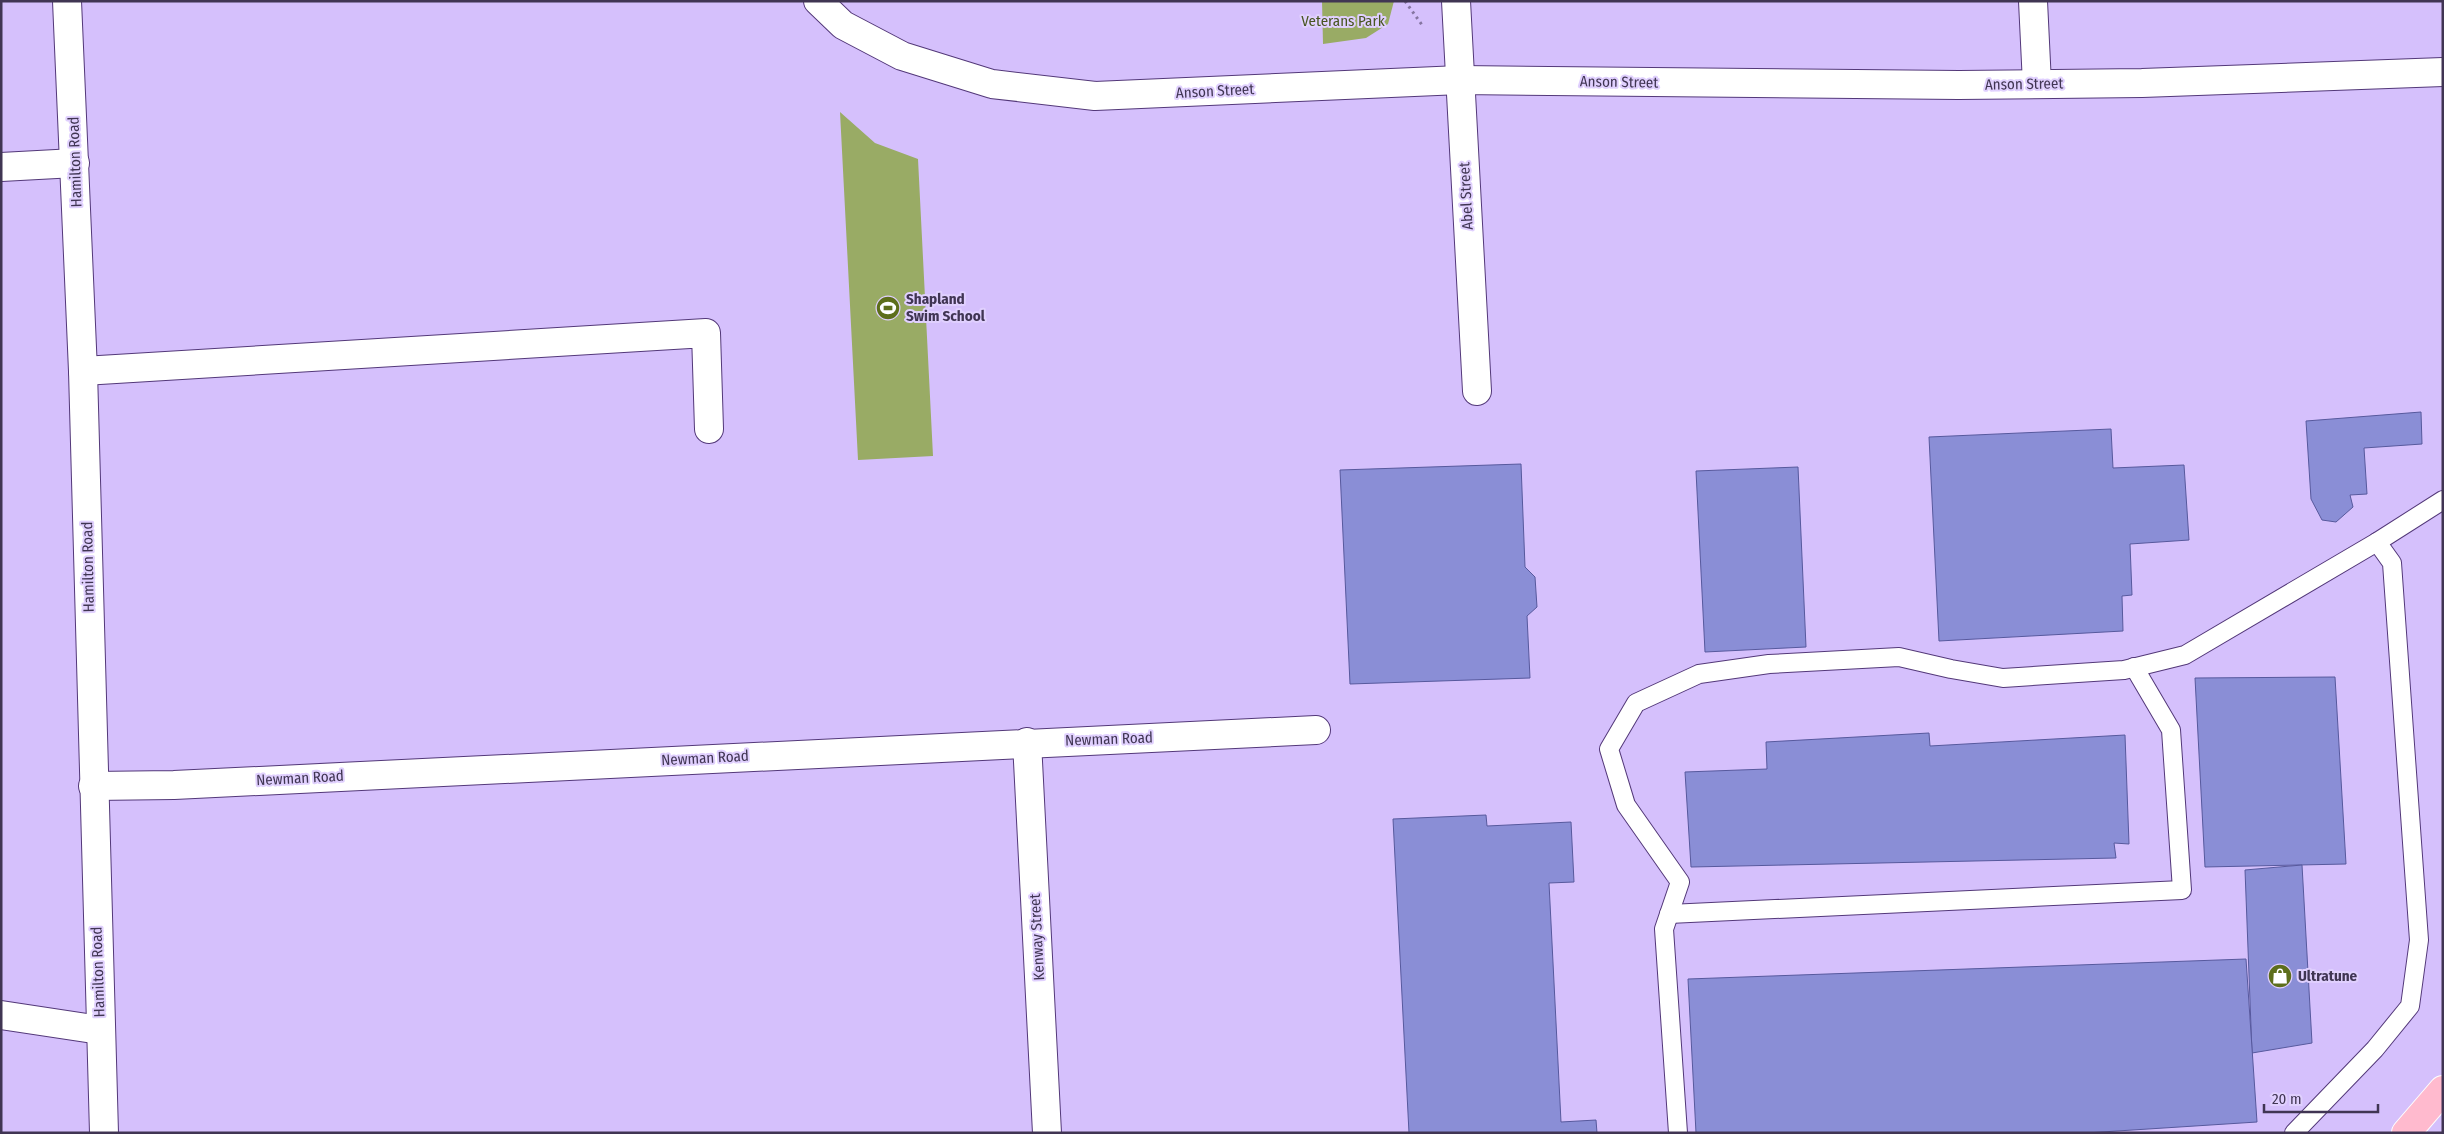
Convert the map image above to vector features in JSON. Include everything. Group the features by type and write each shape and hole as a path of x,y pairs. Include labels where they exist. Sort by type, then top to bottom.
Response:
{"highway":[{"path":"2406,1133 2443,1090"}],"street":[{"name":"Hamilton Road","path":"67,1 83,371 104,1133"},
{"name":"Anson Street","path":"818,1 843,25 902,56 992,84 1095,96 1460,80 2037,84 2142,83 2443,72"},
{"name":"Abel Street","path":"1456,1 1477,392"},
{"path":"2033,1 2037,84"},
{"path":"1,167 75,163"},
{"path":"83,371 706,333 710,429"},
{"name":"Newman Road","path":"93,786 174,784 1027,742 1316,730"},
{"name":"Kenway Street","path":"1027,742 1047,1133"},
{"path":"1,1015 100,1030"}],"lane":[{"path":"1678,1133 1664,929 1680,882 1626,805 1609,749 1636,703 1699,674 1769,664 1899,657 1952,670 2003,678 2134,667 2185,655 2377,542 2443,500"},
{"path":"2294,1133 2375,1049 2410,1006 2419,940 2392,563 2377,542"},
{"path":"1669,914 2182,890 2171,730 2134,667"}],"green space":[{"name":"Veterans Park","path":"1322,1 1394,1 1388,24 1366,38 1323,44"},
{"name":"Shapland Swim School","path":"840,112 875,143 918,159 933,456 858,460"}],"building":[{"path":"2421,412 2422,444 2364,448 2367,494 2350,495 2353,507 2336,522 2322,520 2311,499 2306,421"},
{"path":"2111,429 2113,468 2184,465 2189,540 2130,544 2132,595 2122,596 2123,631 1939,641 1929,437"},
{"path":"1521,464 1525,567 1535,577 1537,607 1527,616 1530,678 1350,684 1340,470"},
{"path":"1798,467 1806,647 1705,652 1696,471"},
{"path":"2335,677 2346,864 2205,867 2195,678"},
{"path":"1929,733 1930,746 2125,735 2129,844 2114,843 2116,858 1691,867 1685,772 1767,769 1766,742"},
{"path":"1486,815 1487,826 1571,822 1574,882 1549,883 1561,1122 1596,1120 1597,1133 1409,1133 1393,819"},
{"path":"2302,865 2312,1043 2252,1053 2245,870"},
{"path":"2246,959 2257,1122 2086,1133 1696,1133 1688,979"}],"place":[{"name":"Shapland Swim School","path":"888,308"},
{"name":"Ultratune","path":"2280,976"}]}
